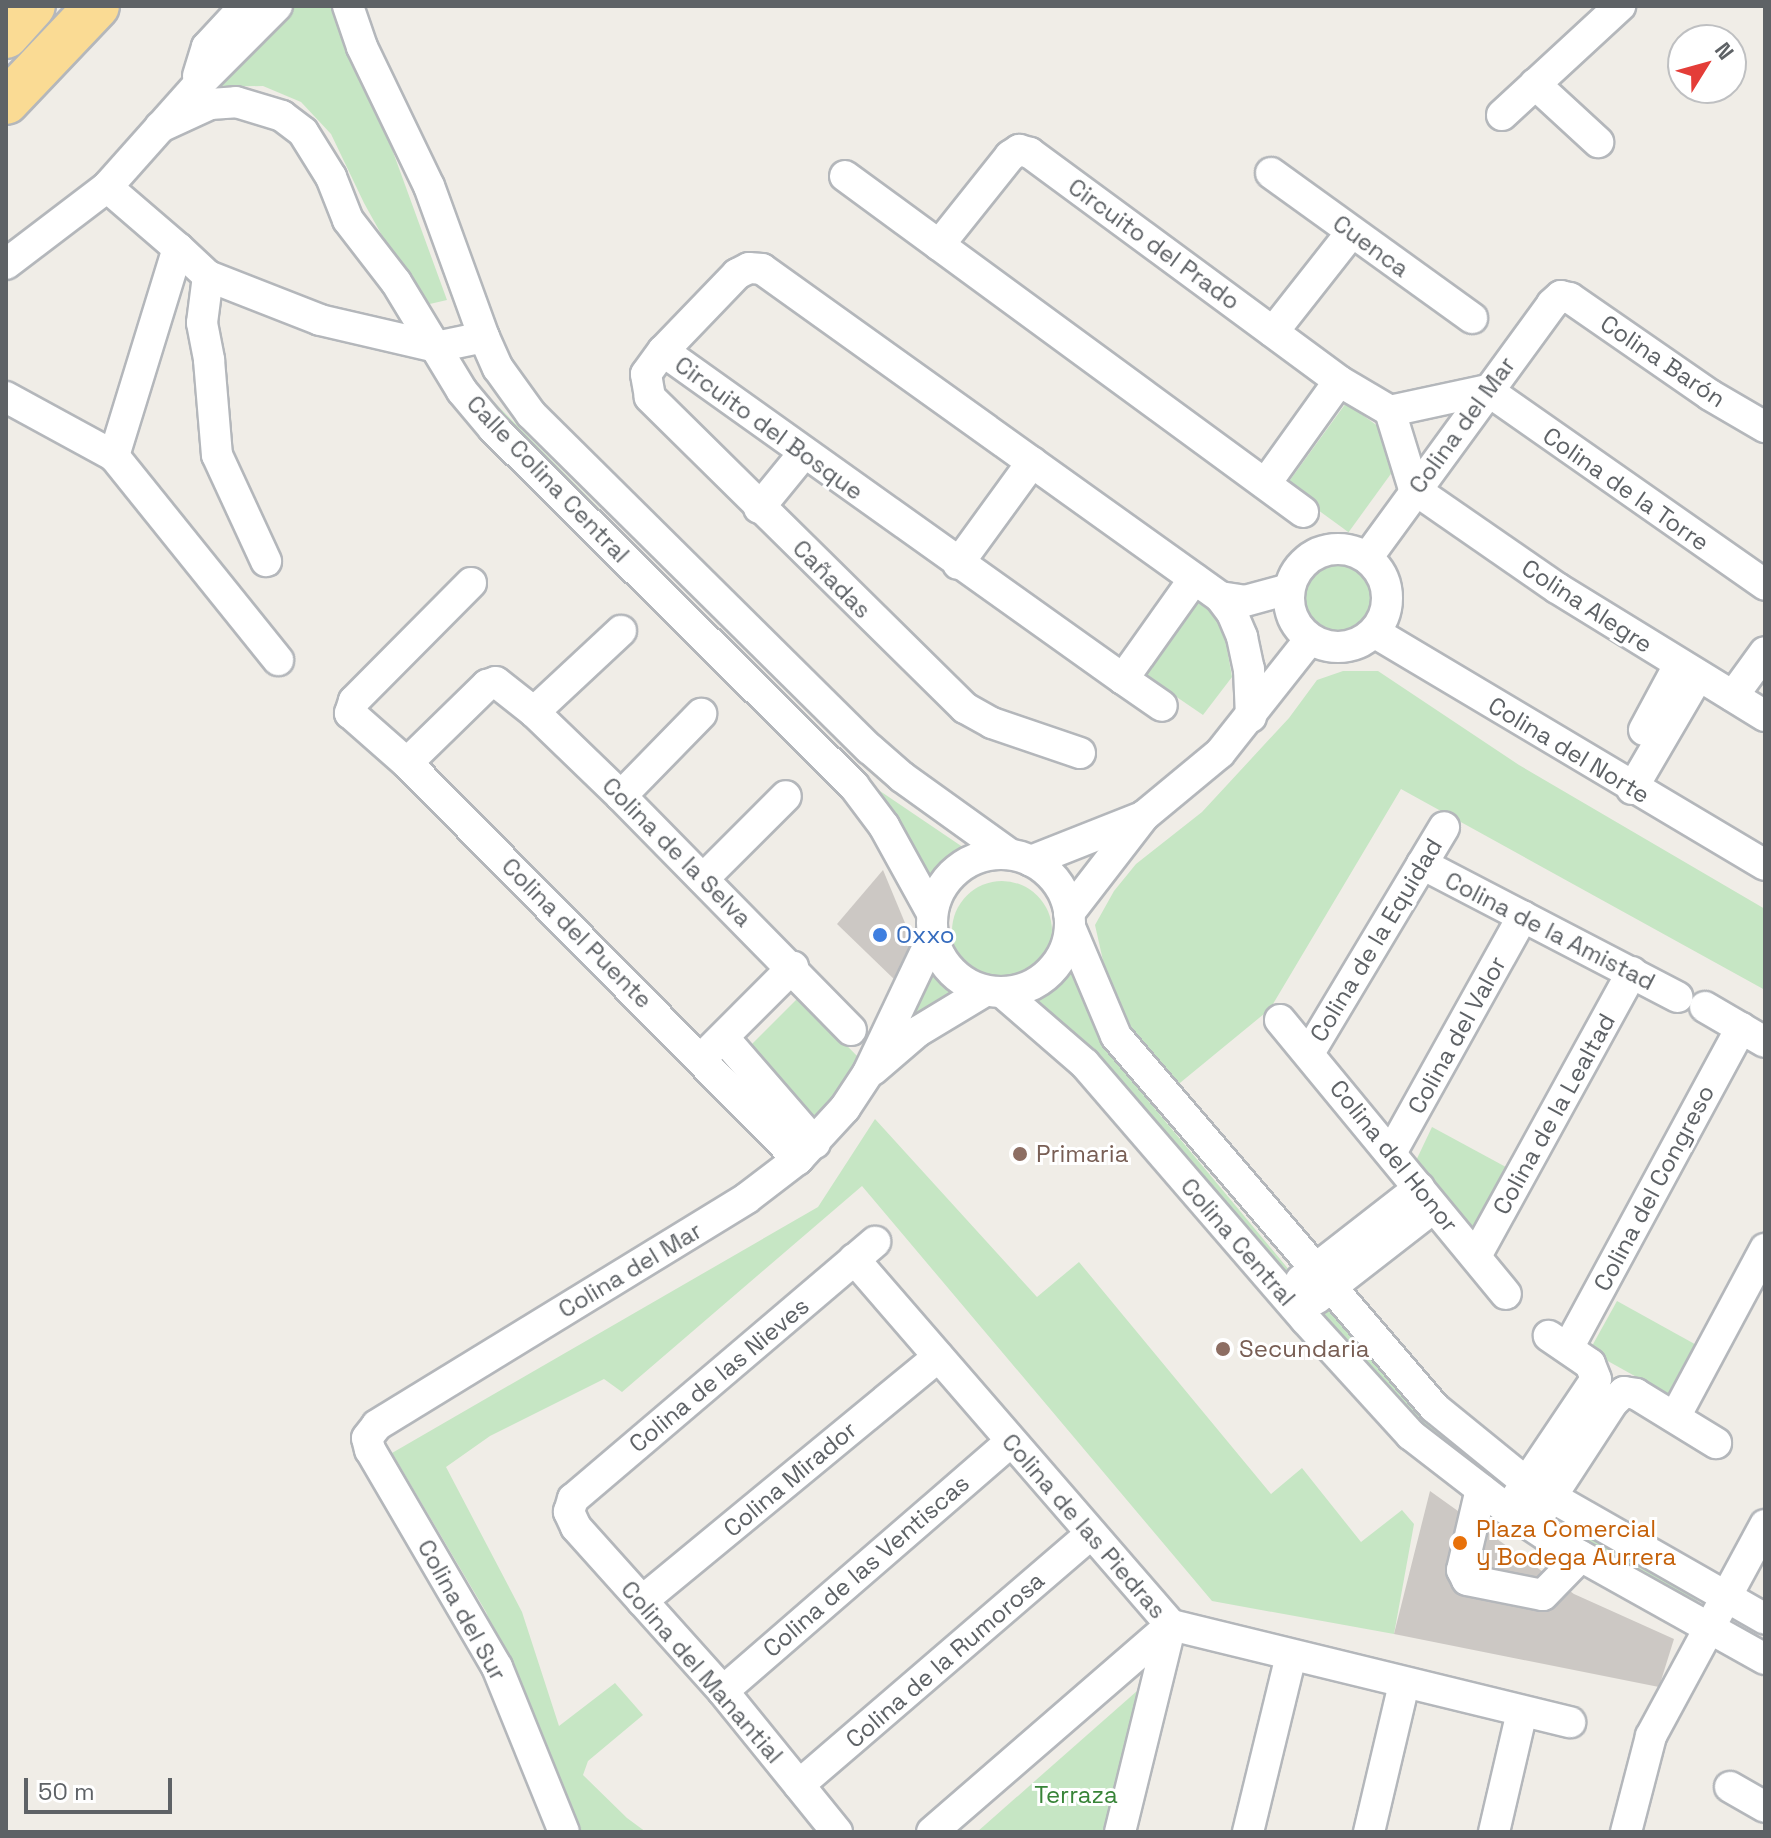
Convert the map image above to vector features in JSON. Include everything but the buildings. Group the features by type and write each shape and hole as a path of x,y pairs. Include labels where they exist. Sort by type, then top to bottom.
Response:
{"highway":[{"path":"6,36 33,6"},
{"path":"6,102 97,6"}],"street":[{"path":"197,86 207,47 245,6"},
{"path":"6,264 107,187 197,86 277,6"},
{"name":"Calle Colina Central","path":"348,6 362,47 429,186 484,337 498,368 531,414 859,738 902,777 1020,858"},
{"path":"1502,115 1620,6"},
{"path":"1535,84 1598,142"},
{"name":"Calle Colina Central","path":"160,127 210,104 236,102 282,116 303,132 315,150 348,220 396,282 462,391 493,428 854,786 884,826 933,925"},
{"name":"Circuito del Prado","path":"939,245 1010,156 1019,150 1030,153 1339,381 1390,411"},
{"name":"Cuenca","path":"1271,173 1472,318"},
{"path":"845,176 1303,512"},
{"path":"107,187 208,276 320,320 436,347 484,337"},
{"path":"1273,332 1351,233"},
{"path":"114,456 178,248"},
{"name":"Circuito del Bosque","path":"1162,706 958,564 663,351 737,274 749,268 762,269 1220,597 1232,613 1242,637 1249,669 1251,717"},
{"path":"208,276 202,323 209,360 217,455 266,561"},
{"name":"Colina del Mar","path":"1367,558 1487,390 1561,296"},
{"name":"Colina Barón","path":"1561,296 1570,298 1710,395 1765,427"},
{"name":"Cañadas","path":"663,351 646,374 650,397 759,508 965,708 992,723 1080,753"},
{"path":"1266,483 1339,381"},
{"path":"1414,489 1390,411 1487,390"},
{"name":"Colina de la Torre","path":"1487,390 1765,585"},
{"path":"6,397 114,456 278,660"},
{"path":"759,508 804,453"},
{"path":"958,564 1032,462"},
{"name":"Colina Alegre","path":"1414,489 1557,588 1765,716"},
{"path":"1340,549 1367,558 1377,568 1387,593 1382,621 1374,632 1351,647 1337,648 1310,639 1292,617 1289,589 1301,564 1313,555 1340,549"},
{"path":"1123,679 1194,579"},
{"name":"Colina del Puente","path":"471,583 354,701 350,713 407,763 702,1058 806,1151"},
{"path":"1220,597 1245,601 1289,589"},
{"path":"534,712 621,631"},
{"name":"Colina del Norte","path":"1374,632 1765,865"},
{"path":"1070,920 1062,891 1049,873 1020,858 988,855 968,862 945,884 933,925 943,961 961,980 994,992 1024,989 1042,980 1061,956 1070,920 1144,816 1220,753 1310,639"},
{"path":"1733,696 1765,652"},
{"path":"1625,784 1689,671"},
{"name":"Colina de la Selva","path":"407,763 487,685 496,682 534,712 621,796 793,967 851,1030"},
{"path":"621,796 701,714"},
{"path":"703,879 786,796"},
{"path":"1020,858 1144,816"},
{"name":"Colina de la Equidad","path":"1309,1053 1444,827"},
{"name":"Colina de la Amistad","path":"1422,864 1753,1035"},
{"name":"Colina del Valor","path":"1391,1153 1523,916"},
{"name":"Colina Central","path":"1070,920 1116,1036 1435,1408 1538,1490 1765,1619"},
{"name":"Colina del Mar","path":"367,1438 377,1425 747,1198 806,1151 845,1108 868,1073 933,925"},
{"path":"702,1058 793,967"},
{"name":"Colina de la Lealtad","path":"1476,1256 1632,972"},
{"name":"Colina del Mar","path":"868,1073 917,1032 994,992"},
{"name":"Colina Central","path":"994,992 1085,1064 1290,1301 1411,1435 1520,1518 1709,1630 1765,1659"},
{"name":"Colina del Honor","path":"1280,1020 1506,1294"},
{"name":"Colina del Congreso","path":"1538,1490 1596,1374 1590,1364 1558,1342 1753,1035"},
{"path":"724,1038 806,1151"},
{"path":"1290,1301 1324,1280 1426,1198"},
{"path":"1675,1417 1765,1249"},
{"name":"Colina de las Piedras","path":"865,1250 938,1357 1171,1625 1570,1722"},
{"name":"Colina de las Nieves","path":"569,1512 573,1499 865,1250"},
{"name":"Colina Mirador","path":"642,1601 938,1357"},
{"path":"1520,1518 1538,1490 1624,1392 1636,1394 1716,1443"},
{"name":"Colina del Sur","path":"367,1438 370,1450 497,1667 564,1832"},
{"name":"Colina de las Ventiscas","path":"723,1691 1010,1442"},
{"path":"1481,1489 1462,1570 1467,1580 1543,1595 1581,1556"},
{"name":"Colina del Manantial","path":"569,1512 576,1527 723,1691 837,1832"},
{"path":"1626,1832 1651,1736 1765,1525"},
{"name":"Colina de la Rumorosa","path":"799,1785 1090,1535"},
{"path":"932,1832 1171,1625"},
{"path":"1120,1832 1171,1625"},
{"path":"1248,1832 1291,1656"},
{"path":"1369,1832 1404,1684"},
{"path":"1494,1832 1522,1712"},
{"path":"1730,1787 1765,1807"},
{"path":"1762,1832 1765,1818"}],"green space":[{"path":"291,6 335,6 369,86 447,300 421,306 364,203 331,134 301,102 263,86 206,87"},
{"path":"493,401 877,789 973,854 943,870 930,893 873,798 482,407"},
{"path":"1346,403 1409,449 1349,532 1285,486"},
{"path":"1334,560 1355,566 1365,576 1371,597 1365,618 1355,628 1334,634 1313,628 1303,618 1297,597 1303,576 1313,566"},
{"path":"1197,602 1222,620 1232,677 1203,715 1143,674"},
{"path":"1343,671 1378,671 1519,765 1765,909 1765,990 1401,789 1270,1009 1175,1087 1125,1028 1104,965 1095,925 1114,891 1136,864 1202,812 1289,718 1317,680"},
{"path":"1002,881 1030,889 1044,903 1052,931 1044,959 1030,973 1002,981 974,973 960,959 952,931 960,903 974,889"},
{"path":"935,970 942,986 962,999 902,1036"},
{"path":"1072,970 1106,1050 1295,1277 1286,1286 1030,1006"},
{"path":"799,997 860,1059 807,1130 741,1055"},
{"path":"875,1119 1037,1297 1079,1262 1271,1494 1302,1468 1361,1542 1402,1510 1414,1524 1394,1634 1212,1601 862,1186 622,1392 604,1379 490,1436 446,1467 522,1612 559,1726 615,1683 643,1715 588,1761 583,1775 646,1832 576,1832 486,1612 392,1453 818,1207"},
{"path":"1432,1127 1517,1173 1476,1243 1413,1167"},
{"path":"1617,1301 1701,1348 1673,1397 1589,1351"},
{"path":"1329,1305 1409,1402 1498,1477 1493,1485 1401,1410 1321,1314"},
{"path":"1565,1519 1701,1594 1693,1607 1558,1532"},
{"name":"Terraza","path":"1137,1691 1105,1832 977,1832"}],"place":[{"name":"Oxxo","path":"880,935"},
{"name":"Primaria","path":"1020,1154"},
{"name":"Secundaria","path":"1223,1349"},
{"name":"Plaza Comercial y Bodega Aurrera","path":"1460,1543"}]}
